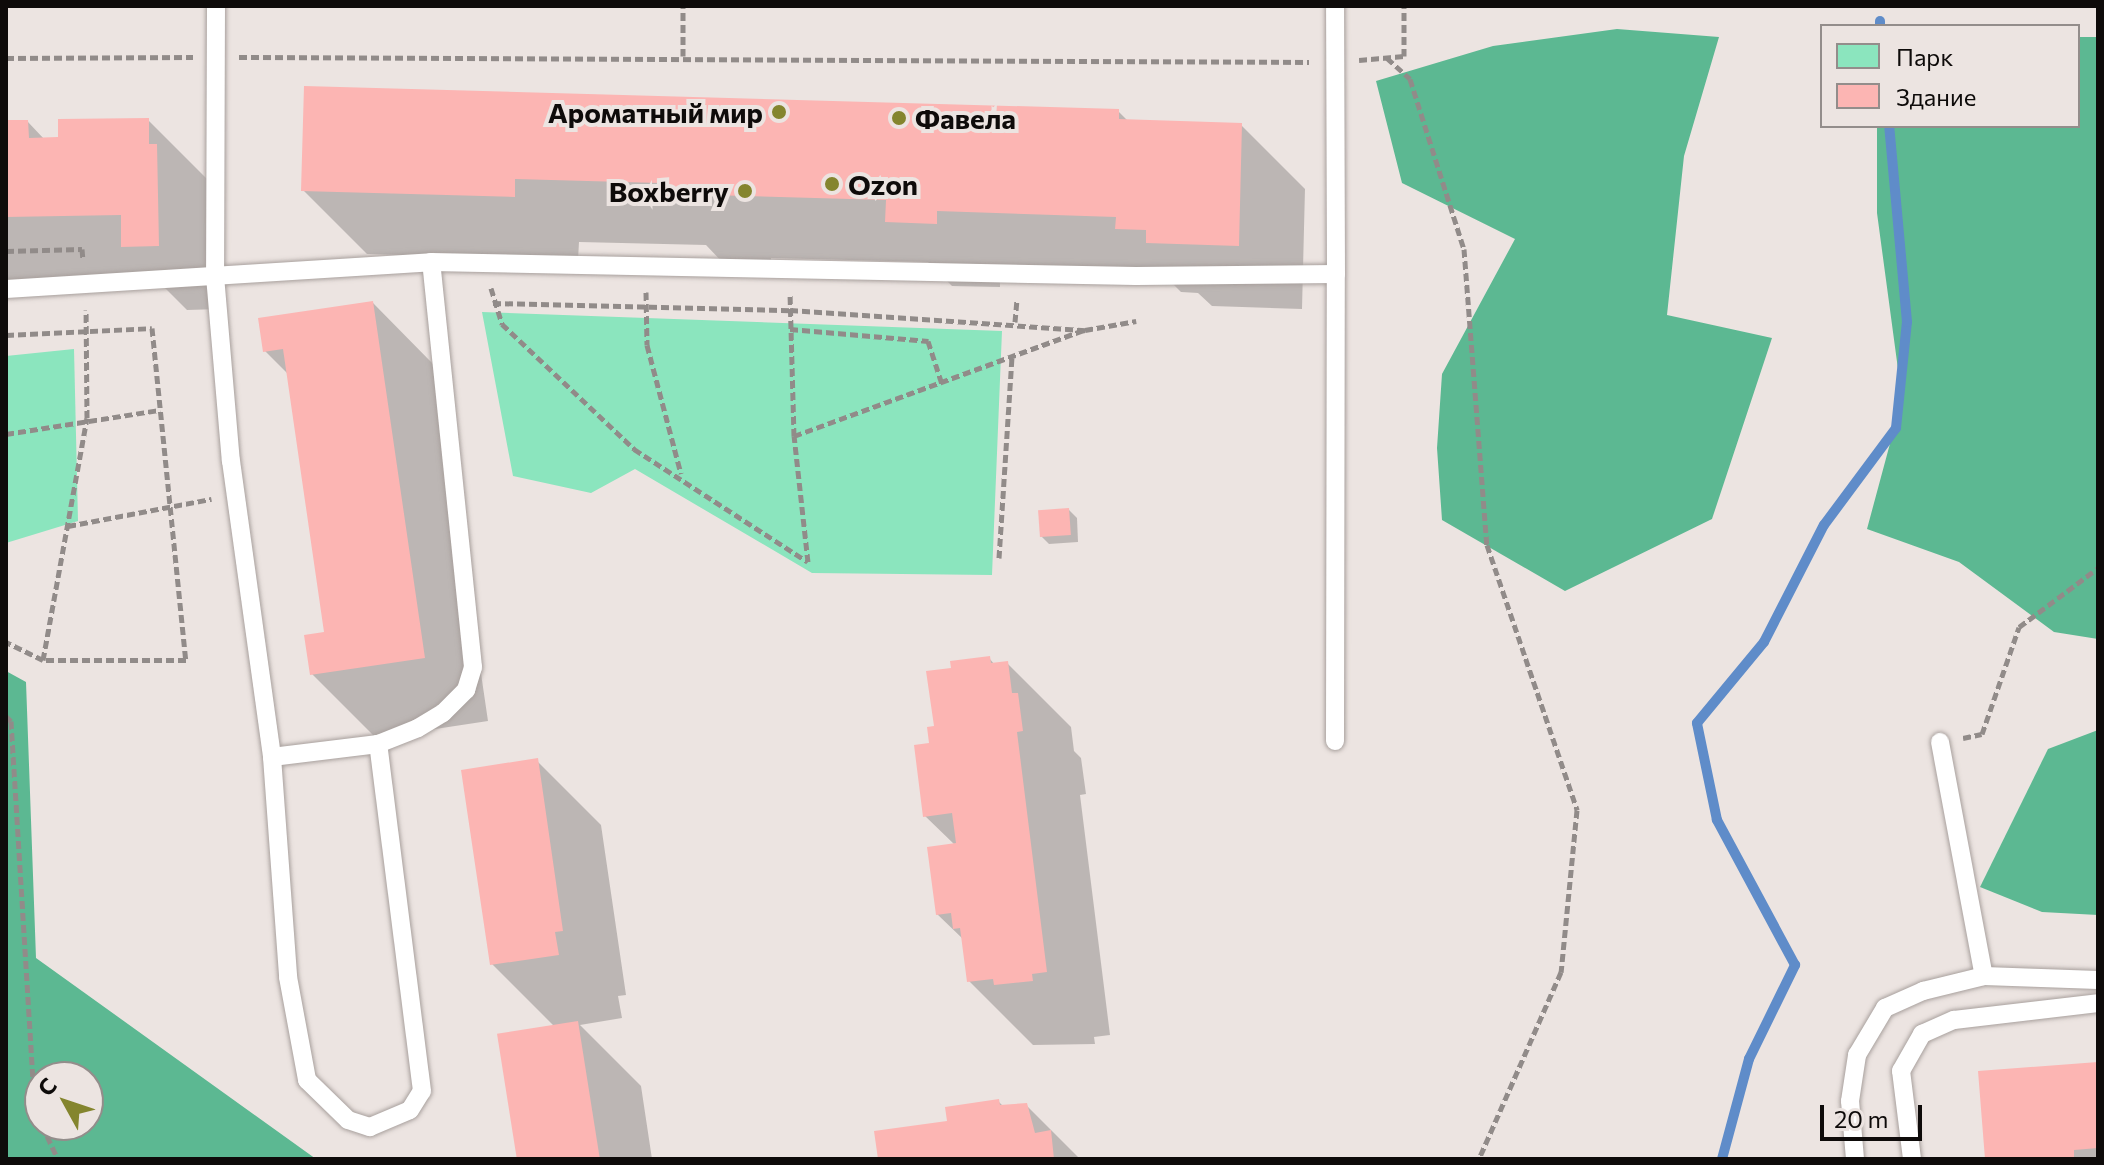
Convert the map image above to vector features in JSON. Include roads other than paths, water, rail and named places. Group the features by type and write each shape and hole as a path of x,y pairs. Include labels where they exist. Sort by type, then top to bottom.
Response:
{"lane":[{"path":"216,6 215,276 236,494 272,757 288,977 307,1080 348,1120 370,1127 410,1110 422,1091 378,744"},
{"path":"1335,6 1335,741"},
{"path":"6,289 85,287 431,262 1336,274"},
{"path":"272,757 378,744 443,713 466,690 473,667 431,262"},
{"path":"1940,742 1984,976"},
{"path":"1855,1159 1850,1101 1857,1055 1885,1008 1923,991 1984,976 2098,980"},
{"path":"1912,1159 1901,1071 1922,1034 1954,1020 2098,1003"}],"waterway":[{"path":"1722,1159 1749,1059 1795,965 1717,820 1697,723 1764,642 1824,525 1896,428 1907,322 1889,128"}],"place":[{"name":"Ароматный мир","path":"779,112"},
{"name":"Фавела","path":"899,118"},
{"name":"Ozon","path":"832,184"},
{"name":"Boxberry","path":"745,191"}]}
